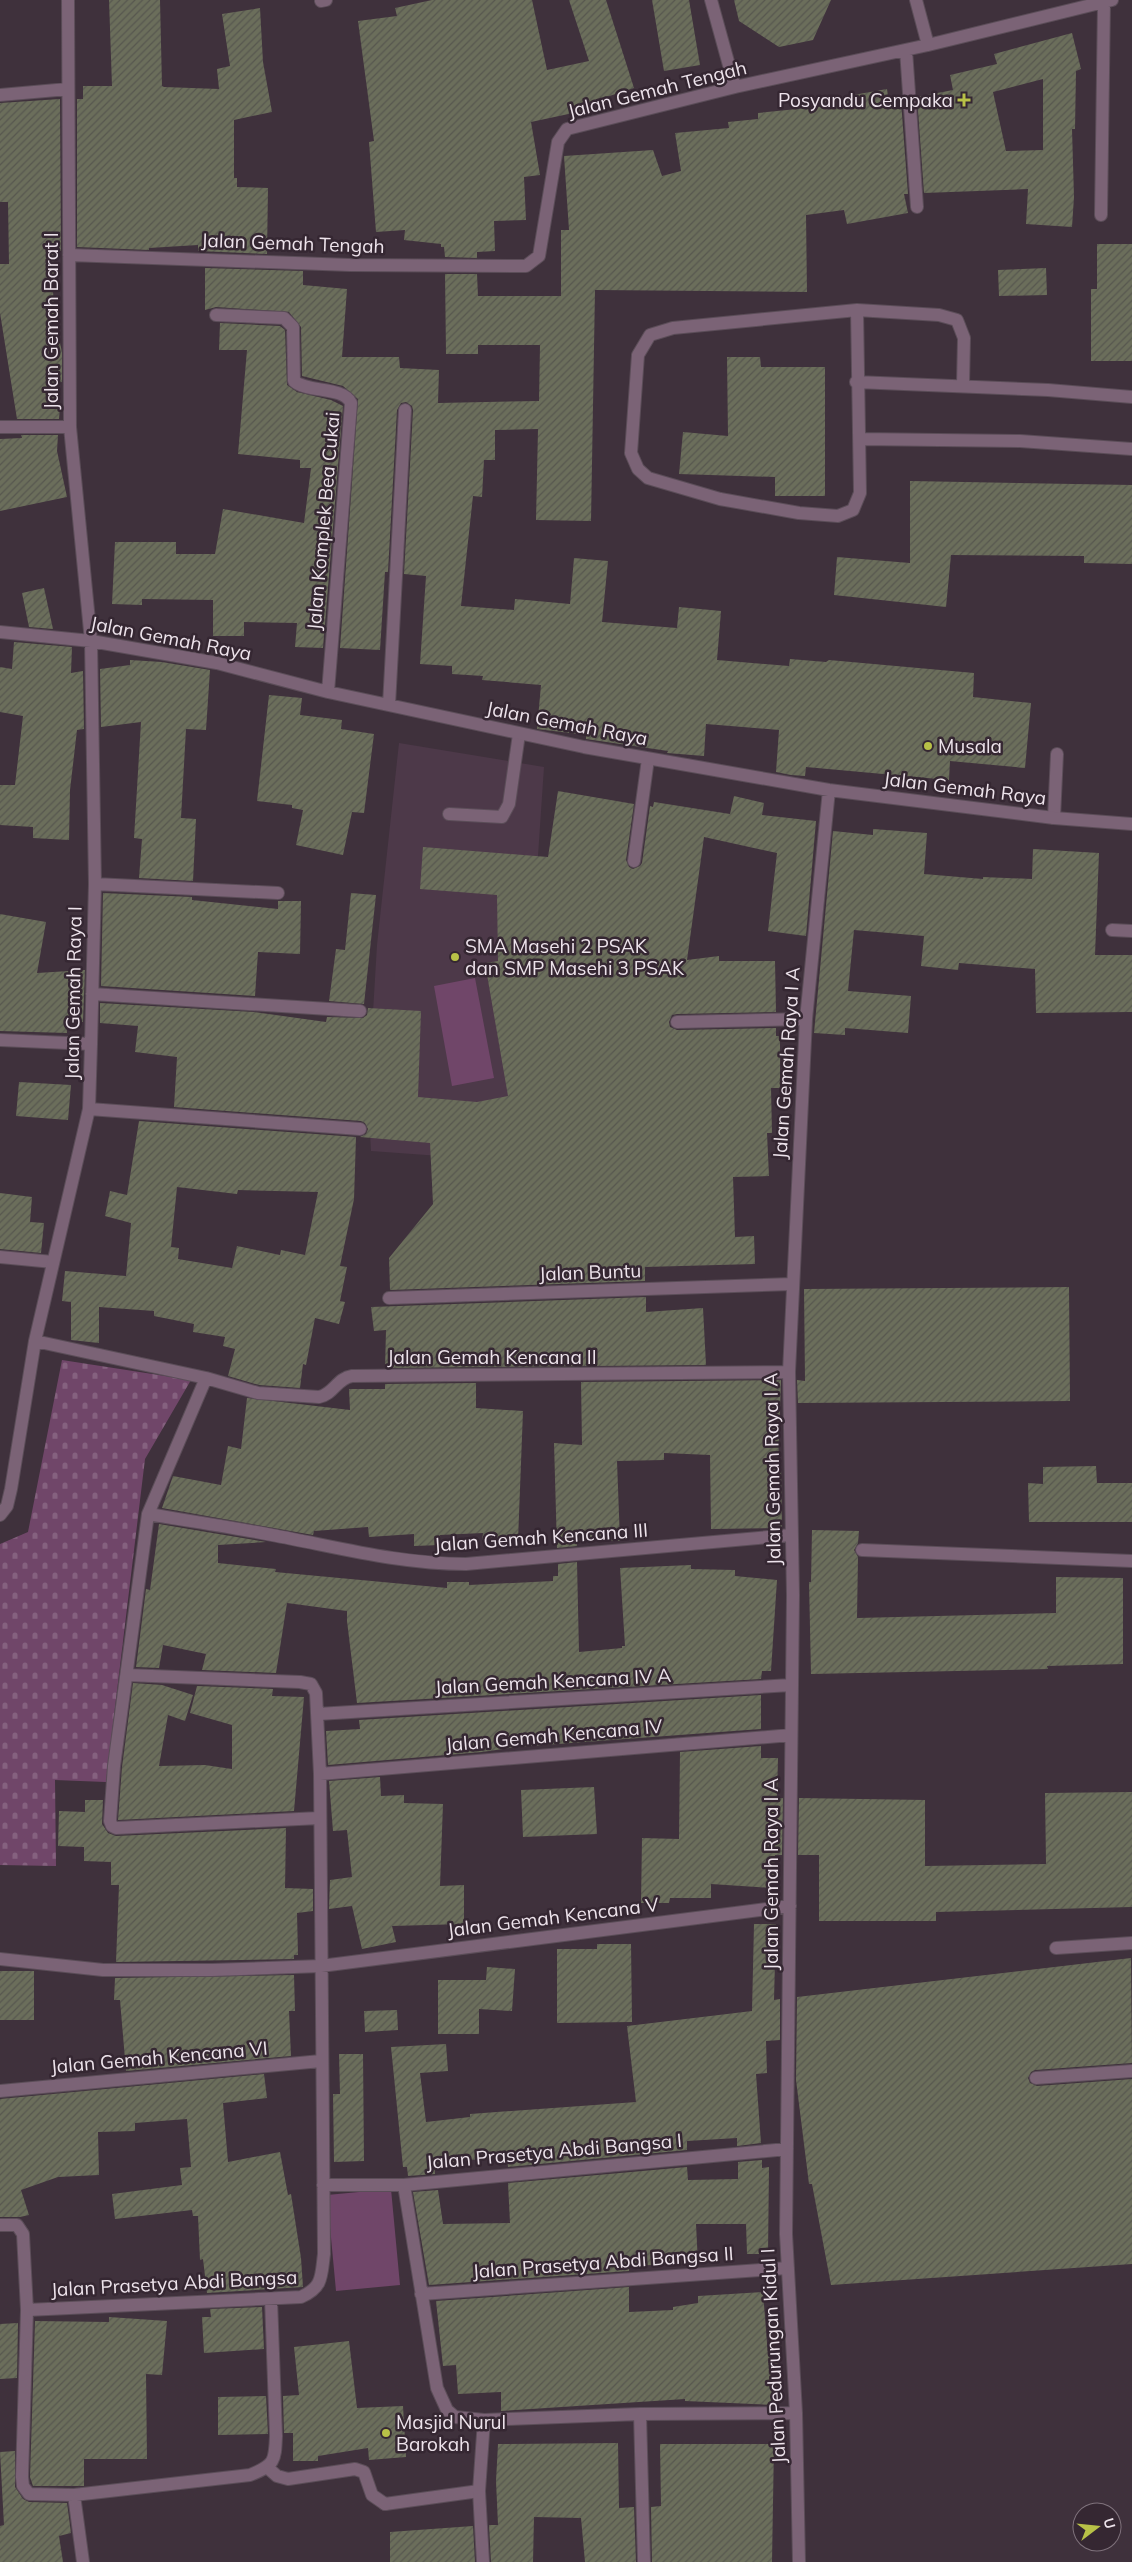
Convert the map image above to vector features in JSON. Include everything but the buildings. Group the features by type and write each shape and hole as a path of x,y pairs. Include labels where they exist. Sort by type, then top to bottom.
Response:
{"street":[{"name":"Jalan Gemah Barat I","path":"68,0 70,427 91,641"},
{"path":"711,0 735,87"},
{"path":"916,0 928,45"},
{"path":"1102,215 1108,1"},
{"name":"Jalan Gemah Tengah","path":"69,255 360,265 526,266 540,256 558,142 567,129 735,87 928,45 1108,1"},
{"path":"906,50 917,207"},
{"path":"0,94 68,88"},
{"path":"857,310 856,382 860,439 860,493 853,510 838,516 799,513 720,499 648,478 638,468 631,453 638,354 650,335 673,328 857,310 939,315 957,320 964,338 963,385"},
{"name":"Jalan Komplek Bea Cukai","path":"216,316 284,318 293,327 294,381 300,386 343,394 351,403 328,692"},
{"path":"856,382 963,385 1132,396"},
{"path":"388,705 405,410"},
{"path":"0,427 70,427"},
{"path":"860,439 1003,440 1132,449"},
{"name":"Jalan Gemah Raya","path":"0,632 91,641 217,663 328,692 519,734 648,759 829,790 1054,818 1132,824"},
{"name":"Jalan Gemah Raya I","path":"0,1515 7,1506 6,1489 36,1341 89,1109 95,884 91,641"},
{"path":"449,814 502,816 509,804 519,734"},
{"path":"1054,818 1057,754"},
{"path":"634,862 648,759"},
{"name":"Jalan Gemah Raya I A","path":"787,2149 793,1595 789,1372 806,1019 829,790"},
{"path":"95,884 278,893"},
{"path":"1112,930 1132,931"},
{"path":"92,994 360,1011"},
{"path":"677,1022 806,1019"},
{"path":"0,1040 91,1044"},
{"path":"89,1109 360,1129"},
{"path":"0,1257 53,1262"},
{"name":"Jalan Buntu","path":"389,1298 792,1284"},
{"name":"Jalan Gemah Kencana II","path":"36,1341 206,1378 258,1393 319,1397 328,1394 341,1379 352,1376 789,1372"},
{"path":"206,1378 148,1514 114,1766 110,1820 112,1826 116,1828 320,1818"},
{"name":"Jalan Gemah Kencana III","path":"148,1514 271,1534 363,1555 432,1564 466,1564 791,1536"},
{"path":"862,1550 1132,1561"},
{"path":"127,1675 300,1682 311,1684 314,1688 318,1714 320,1774 323,2184"},
{"name":"Jalan Gemah Kencana IV A","path":"318,1714 791,1685"},
{"name":"Jalan Gemah Kencana IV","path":"320,1774 791,1735"},
{"name":"Jalan Gemah Kencana V","path":"0,1959 103,1970 212,1970 321,1966 790,1906"},
{"path":"1056,1948 1132,1943"},
{"name":"Jalan Gemah Kencana VI","path":"0,2091 321,2061"},
{"path":"1036,2078 1132,2071"},
{"name":"Jalan Prasetya Abdi Bangsa I","path":"323,2184 404,2184 787,2149"},
{"name":"Jalan Pedurungan Kidul I","path":"787,2149 786,2234 796,2413 800,2562"},
{"name":"Jalan Prasetya Abdi Bangsa","path":"27,2310 301,2297 312,2292 320,2284 324,2254 323,2184"},
{"path":"404,2184 437,2388 443,2401 455,2417 484,2420 640,2414 796,2413"},
{"path":"0,2225 17,2225 23,2234 27,2310 22,2477 24,2486 29,2494 74,2494 250,2475 268,2468 275,2458 276,2436 271,2298"},
{"name":"Jalan Prasetya Abdi Bangsa II","path":"421,2294 788,2268"},
{"path":"640,2414 644,2562"},
{"path":"483,2562 479,2492 484,2420"},
{"path":"268,2468 277,2476 288,2479 355,2469 364,2472 372,2495 385,2504 479,2492"},
{"path":"74,2494 83,2562"}],"shaded area":[{"name":"SMA Masehi 2 PSAK dan SMP Masehi 3 PSAK","path":"399,743 544,767 532,945 554,1078 440,1156 371,1151 368,1096 377,945"}],"green space":[{"path":"475,978 494,1078 452,1086 434,986"},
{"path":"62,1360 191,1380 145,1459 106,1782 55,1780 56,1866 0,1865 0,1544 28,1532"},
{"path":"391,2189 400,2285 336,2291 327,2195"}],"place":[{"name":"Posyandu Cempaka","path":"964,100"},
{"name":"Musala","path":"928,746"},
{"name":"SMA Masehi 2 PSAK dan SMP Masehi 3 PSAK","path":"455,957"},
{"name":"Masjid Nurul Barokah","path":"386,2433"}]}
